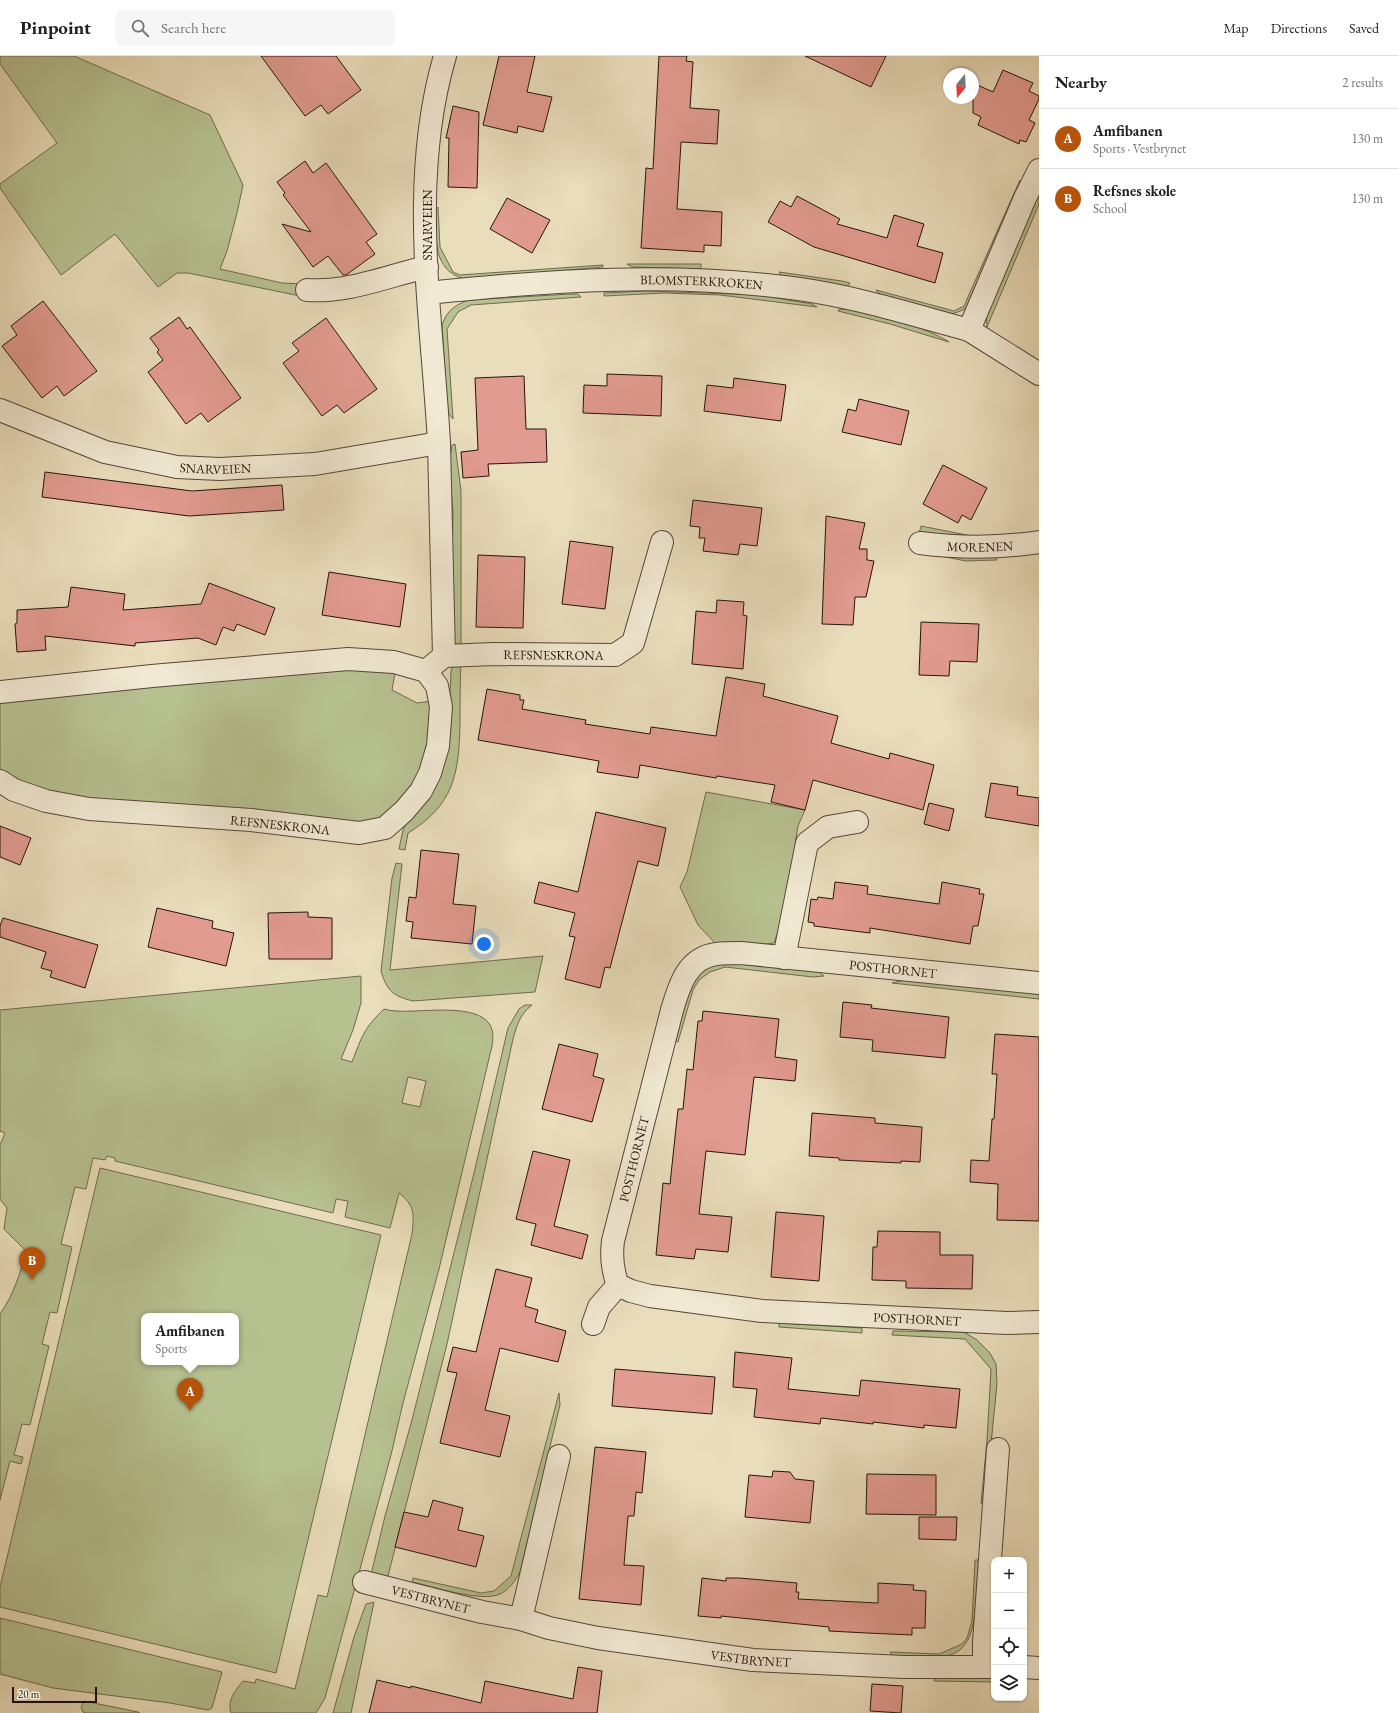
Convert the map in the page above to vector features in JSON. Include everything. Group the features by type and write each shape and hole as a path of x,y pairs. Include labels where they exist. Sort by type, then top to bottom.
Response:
{"street":[{"name":"SNARVEIEN","path":"444,656 438,404 428,293 426,197 428,150 434,105 445,56"},
{"path":"969,330 1025,198 1039,170"},
{"path":"307,290 323,291 349,287 427,267"},
{"name":"BLOMSTERKROKEN","path":"428,293 497,286 607,279 658,278 745,283 800,289 862,301 969,330 1039,374"},
{"name":"SNARVEIEN","path":"0,410 106,452 177,467 220,469 315,464 439,443"},
{"name":"REFSNESKRONA","path":"444,656 494,654 615,655 633,643 662,542"},
{"name":"MORENEN","path":"920,543 940,546 983,547 1039,542"},
{"path":"0,692 152,676 348,659 394,662 426,671 444,656"},
{"name":"REFSNESKRONA","path":"0,781 14,790 46,801 88,809 251,820 358,833 385,828 404,811 421,791 430,773 438,746 441,707 437,686 426,671"},
{"path":"784,958 806,843 828,827 857,822"},
{"name":"POSTHORNET","path":"1039,983 741,953 716,954 704,958 692,965 684,977 672,1010 613,1241 611,1258 613,1273 618,1285 631,1291 650,1296 762,1312 1007,1323 1039,1322"},
{"path":"593,1324 599,1307 618,1285"},
{"name":"VESTBRYNET","path":"364,1582 482,1612 521,1619 549,1628 598,1638 753,1660 904,1667 989,1667 984,1634 998,1449"},
{"path":"521,1619 558,1456"},
{"path":"1027,1667 1039,1668"}],"green space":[{"path":"0,56 74,56 210,115 243,185 227,251 220,269 282,283 308,284 305,297 188,273 177,273 158,287 115,234 61,275 0,188 0,184 57,143 0,64"},
{"path":"1020,180 1022,185 969,306 963,310 951,314 944,314 881,296 876,290 954,311 964,306"},
{"path":"1039,193 1039,204 987,327 986,308"},
{"path":"438,207 440,247 453,272 460,275 603,265 603,267 464,279 454,275 446,268 441,260 435,231 435,210"},
{"path":"627,264 701,264 701,269 632,267"},
{"path":"779,272 850,283 848,286 844,287 781,275"},
{"path":"649,291 759,295 812,304 817,307 720,295 664,293 604,296 604,293"},
{"path":"578,294 581,297 471,305 458,312 447,329 453,419 449,414 447,403 442,325 446,315 456,306 469,300"},
{"path":"839,309 864,312 896,320 927,331 949,342 890,324 838,311"},
{"path":"455,444 461,491 461,649 453,649 451,618 453,512 449,465 452,445"},
{"path":"921,526 972,536 918,537"},
{"path":"995,554 997,560 966,561 935,555"},
{"path":"461,661 458,758 451,787 435,811 408,833 405,850 399,849 403,830 450,694 451,671 454,663"},
{"path":"367,669 395,673 392,690 417,703 432,701 434,719 423,777 381,819 358,824 54,796 0,772 0,703 324,670"},
{"path":"706,792 805,810 798,826 784,914 774,943 760,945 715,943 698,925 680,887 687,872"},
{"path":"396,863 402,864 390,970 543,956 535,992 413,1001 400,997 392,992 388,988 381,971 392,878"},
{"path":"731,963 819,972 824,976 813,977 725,967 710,972 699,980 693,990 678,1042 674,1041 693,980 707,966"},
{"path":"361,976 361,1003 353,1030 341,1059 352,1062 364,1033 384,1009 397,1011 461,1011 473,1013 483,1018 490,1025 493,1036 492,1046 439,1269 403,1403 391,1455 325,1698 316,1713 231,1713 230,1704 235,1692 243,1681 255,1683 256,1679 295,1689 318,1595 327,1597 412,1234 413,1216 411,1206 399,1193 390,1228 345,1217 348,1201 336,1199 333,1213 115,1161 115,1158 107,1156 105,1160 93,1158 86,1189 75,1187 61,1244 72,1247 57,1313 50,1312 42,1344 49,1346 30,1425 22,1424 14,1455 23,1457 21,1464 10,1461 0,1500 0,1314 9,1300 16,1284 26,1251 4,1229 7,1208 0,1199 0,1145 5,1133 0,1131 0,1010","holes":["408,1077 426,1081 420,1107 402,1103"]},
{"path":"905,980 1039,993 1039,999 892,983"},
{"path":"525,1005 532,1005 522,1016 513,1039 447,1344 387,1580 371,1575 385,1516 412,1420 474,1173 508,1028 519,1009"},
{"path":"100,1168 381,1235 276,1673 0,1607 0,1587"},
{"path":"779,1323 862,1328 862,1333 779,1327"},
{"path":"893,1331 964,1332 977,1340 990,1353 996,1364 997,1384 985,1504 981,1503 987,1441 991,1369 965,1339 892,1335"},
{"path":"559,1393 560,1405 520,1572 516,1579 507,1590 492,1596 457,1593 412,1582 413,1578 481,1593 494,1591 511,1576"},
{"path":"975,1560 979,1560 974,1619 969,1637 965,1644 951,1655 941,1657 923,1658 892,1656 890,1652 939,1654 962,1644 967,1638 972,1621"},
{"path":"374,1602 351,1713 333,1713 354,1637 366,1604"},
{"path":"0,1618 222,1672 212,1708 208,1710 170,1703 53,1688 0,1674"},
{"path":"937,1677 991,1678 991,1682 934,1681"},
{"path":"84,1701 140,1713 86,1713 83,1712 81,1707"}],"building":[{"path":"261,56 336,56 361,90 328,114 321,105 305,116"},
{"path":"499,56 535,56 527,92 552,97 543,132 518,126 517,133 483,125"},
{"path":"659,56 687,56 686,61 693,62 690,108 719,110 717,144 681,142 677,209 722,212 721,246 704,245 704,252 641,248 646,168 653,169"},
{"path":"805,56 886,56 871,87"},
{"path":"1003,70 1033,83 1029,91 1039,96 1039,99 1029,120 1035,123 1026,142 1020,140 1019,144 978,125 981,117 973,113 973,104 979,104 979,86 993,92"},
{"path":"453,106 479,112 477,188 448,187 449,138 446,138"},
{"path":"305,161 313,173 326,163 377,234 366,242 375,254 346,275 343,275 328,256 313,267 282,224 311,232 283,195 285,193 277,182"},
{"path":"797,196 840,219 837,224 887,238 894,215 924,224 917,246 943,253 935,283 814,247 768,222 780,201 791,207"},
{"path":"507,198 550,220 532,253 490,229"},
{"path":"43,301 97,371 64,396 57,386 42,398 2,346 17,335 11,326"},
{"path":"179,317 187,329 190,327 241,398 208,422 201,413 186,424 148,372 163,360 157,352 159,350 150,338"},
{"path":"326,318 377,389 344,413 337,405 322,416 283,363 299,351 292,343"},
{"path":"607,374 662,376 661,416 583,413 584,385 607,386"},
{"path":"524,376 526,429 546,429 547,462 488,464 489,476 463,478 461,452 478,450 475,378"},
{"path":"734,378 786,385 781,421 704,411 707,385 733,388"},
{"path":"859,399 909,411 901,445 842,432 848,409 856,411"},
{"path":"943,465 987,488 971,520 962,515 958,523 923,504"},
{"path":"45,472 192,491 282,485 284,510 189,516 42,497"},
{"path":"693,500 762,508 757,546 740,544 738,555 703,551 705,538 699,538 700,527 690,526"},
{"path":"826,516 865,523 859,549 867,549 867,560 874,561 866,597 855,597 853,625 822,624"},
{"path":"570,541 613,547 605,609 562,604"},
{"path":"478,555 525,557 523,628 476,627"},
{"path":"329,572 406,584 400,627 322,615"},
{"path":"209,583 275,608 265,635 237,624 234,631 223,627 216,645 198,638 135,643 135,646 45,636 46,650 17,652 15,624 17,623 17,610 68,607 71,587 125,594 123,610 201,604"},
{"path":"717,600 744,602 743,615 747,616 743,669 692,664 696,611 716,613"},
{"path":"921,622 979,624 977,662 950,661 949,676 919,675"},
{"path":"726,677 765,684 763,696 838,716 831,743 889,759 890,753 934,765 923,810 813,780 805,810 771,802 775,785 717,776 716,778 640,765 638,778 597,772 599,761 478,740 487,689 520,695 520,700 524,700 522,709 586,720 585,724 650,734 651,727 716,736"},
{"path":"991,783 1018,787 1017,795 1039,798 1039,826 985,817"},
{"path":"929,803 954,809 949,831 924,824"},
{"path":"596,812 666,828 658,866 638,861 610,968 605,967 600,988 565,979 575,937 569,936 575,913 534,903 539,882 578,892"},
{"path":"0,826 31,838 20,865 0,857"},
{"path":"421,850 459,854 453,904 476,906 472,944 411,938 413,922 406,921 409,897 416,898"},
{"path":"835,882 868,886 867,894 939,904 942,882 980,889 979,894 984,894 978,926 973,926 970,944 870,928 870,933 814,926 814,923 808,922 811,899 817,900 818,897 833,899"},
{"path":"157,908 213,921 212,928 234,933 226,966 148,947"},
{"path":"308,912 308,917 332,918 332,959 269,959 268,913"},
{"path":"3,918 98,945 85,988 50,977 52,971 41,968 46,952 0,937 0,926"},
{"path":"843,1002 872,1005 871,1008 949,1017 945,1058 872,1051 873,1040 840,1037"},
{"path":"703,1011 779,1019 775,1057 797,1060 795,1081 754,1077 745,1155 706,1151 699,1214 732,1217 728,1252 696,1249 694,1259 656,1255 663,1183 670,1184 678,1109 683,1109 687,1069 693,1070 698,1021 702,1021"},
{"path":"995,1034 1039,1037 1039,1221 997,1220 998,1184 970,1182 971,1160 989,1161 997,1074 992,1074"},
{"path":"559,1044 598,1054 593,1076 604,1079 592,1122 542,1109"},
{"path":"812,1113 875,1118 875,1123 922,1127 920,1162 901,1161 901,1163 839,1160 839,1158 809,1156"},
{"path":"533,1151 570,1160 554,1226 588,1235 582,1259 531,1245 536,1224 516,1219"},
{"path":"776,1212 824,1216 819,1281 771,1277"},
{"path":"878,1231 940,1232 940,1255 973,1255 972,1289 906,1288 906,1281 872,1280 873,1247 877,1247"},
{"path":"496,1269 532,1278 525,1306 538,1310 535,1322 566,1331 558,1362 500,1348 485,1410 510,1416 500,1457 440,1443 457,1373 447,1371 453,1347 476,1352"},
{"path":"735,1352 792,1358 788,1389 859,1396 861,1380 960,1389 956,1428 924,1425 924,1428 821,1418 820,1424 754,1417 757,1389 733,1387"},
{"path":"615,1369 715,1377 712,1414 612,1406"},
{"path":"595,1447 646,1452 642,1493 636,1492 634,1516 628,1516 624,1565 644,1566 641,1605 579,1599"},
{"path":"773,1471 790,1472 795,1479 814,1481 810,1523 745,1517 749,1475 772,1477"},
{"path":"867,1474 936,1475 936,1515 866,1514"},
{"path":"433,1500 463,1508 458,1530 484,1536 476,1567 395,1547 404,1512 428,1517"},
{"path":"919,1517 957,1517 956,1540 919,1539"},
{"path":"702,1578 726,1581 726,1578 739,1578 797,1583 796,1592 799,1592 798,1599 878,1603 878,1583 914,1585 913,1590 926,1591 925,1628 912,1628 912,1635 829,1631 829,1627 721,1616 721,1618 698,1616"},
{"path":"578,1667 602,1671 597,1713 369,1713 377,1680 411,1688 411,1686 481,1703 485,1681 573,1699"},
{"path":"872,1684 903,1686 901,1713 870,1711"}],"place":[{"name":"Refsnes skole","path":"32,1280"},
{"name":"Amfibanen","path":"190,1411"}]}
